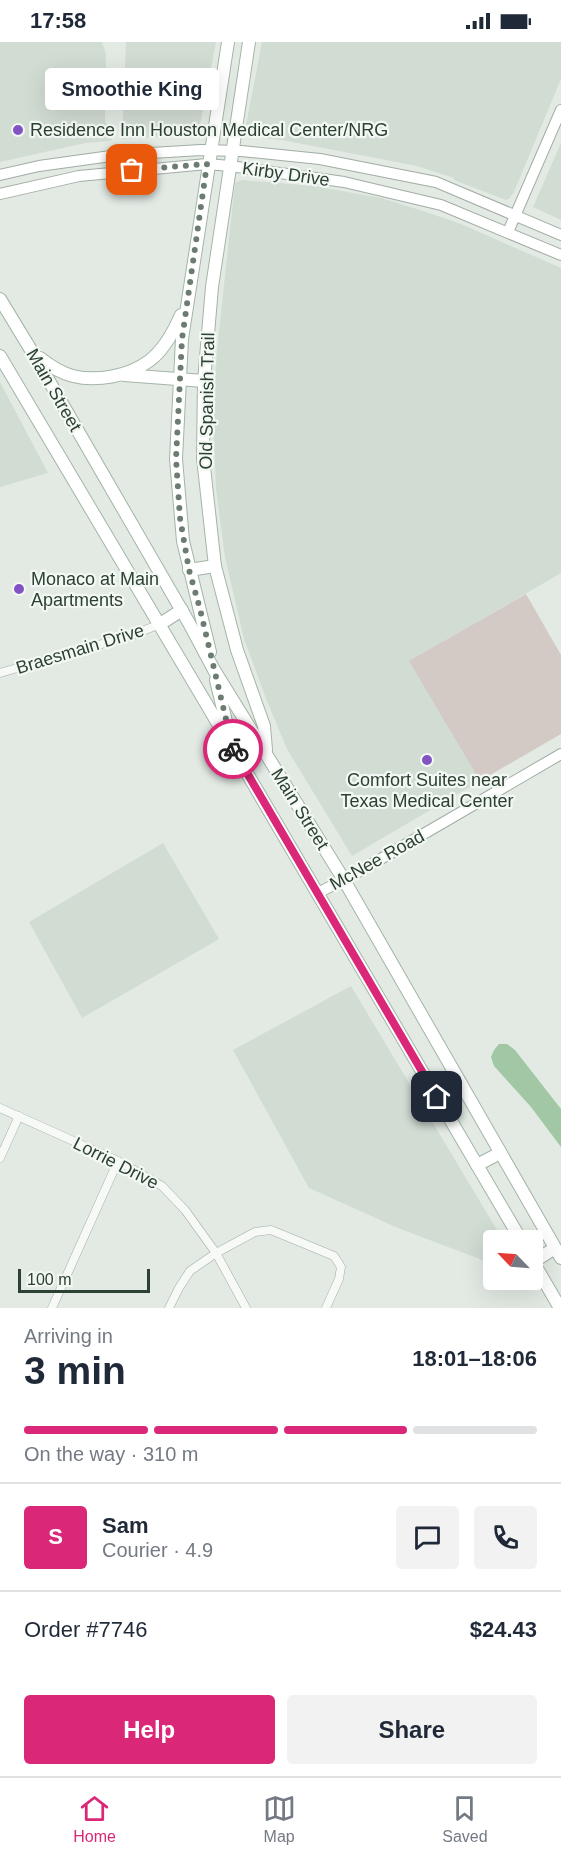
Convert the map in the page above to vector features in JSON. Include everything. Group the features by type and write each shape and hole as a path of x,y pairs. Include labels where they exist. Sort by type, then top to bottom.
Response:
{"main road":[{"path":"228,42 249,44"},
{"name":"Old Spanish Trail","path":"228,42 207,164 182,339 176,459 180,518 189,570 232,746"},
{"name":"Old Spanish Trail","path":"249,44 216,257 204,381 203,458 215,566 237,650 264,726 266,754"},
{"path":"508,232 561,110"},
{"name":"Kirby Drive","path":"0,175 64,163 140,153 210,149 320,159 436,182 515,214 561,236"},
{"path":"64,163 67,179"},
{"name":"Kirby Drive","path":"0,194 67,179 120,171 207,164 230,166 294,174 394,193 441,205 561,255"},
{"name":"Main Street","path":"0,299 182,610 214,670 344,880 558,1253"},
{"path":"117,375 150,360 172,333 188,300"},
{"path":"34,355 55,370 73,376 99,378 117,375 204,381"},
{"name":"Main Street","path":"0,356 232,746 515,1230"},
{"path":"189,570 215,566"},
{"path":"160,624 182,610"},
{"name":"McNee Road","path":"318,893 561,754"},
{"path":"477,1165 500,1153"},
{"path":"543,1258 558,1253"},
{"path":"543,1278 561,1308"}],"street":[{"name":"Braesmain Drive","path":"0,674 130,636 160,624"},
{"name":"Lorrie Drive","path":"0,1108 118,1161 162,1186 175,1197 216,1253 246,1308"},
{"path":"0,1158 19,1116"},
{"path":"52,1308 118,1161"},
{"path":"169,1308 190,1271 216,1253 255,1232 271,1230 334,1256 341,1267 339,1279 326,1308"}],"shaded area":[{"path":"0,42 102,42 106,55 105,120 112,141 85,143 0,162"},
{"path":"126,42 216,42 198,135 122,139"},
{"path":"262,42 561,42 561,79 514,192 506,200 454,180 454,178 417,166 282,140 244,136"},
{"path":"561,143 561,220 533,207"},
{"path":"241,180 314,186 381,198 461,224 561,268 561,573 410,661 480,781 352,856 287,749 244,639 225,557 216,489 213,418 217,350 235,183"},
{"path":"0,382 48,473 0,487"},
{"path":"526,594 561,655 561,734 480,781 409,661"},
{"path":"163,843 219,939 82,1018 29,922"},
{"path":"351,986 497,1230 483,1230 483,1260 398,1228 309,1188 233,1050"},
{"path":"499,1044 507,1044 515,1050 561,1109 561,1147 531,1107 494,1066 491,1057"}],"way so far":[{"path":"132,170 207,164 182,339 176,459 183,541 233,749"}],"place":[{"name":"Residence Inn Houston Medical Center/NRG","path":"18,130"},
{"name":"Smoothie King","path":"132,170"},
{"name":"Monaco at Main Apartments","path":"19,589"},
{"name":"Comfort Suites near Texas Medical Center","path":"427,760"}],"route":[{"path":"233,749 437,1097"}]}
